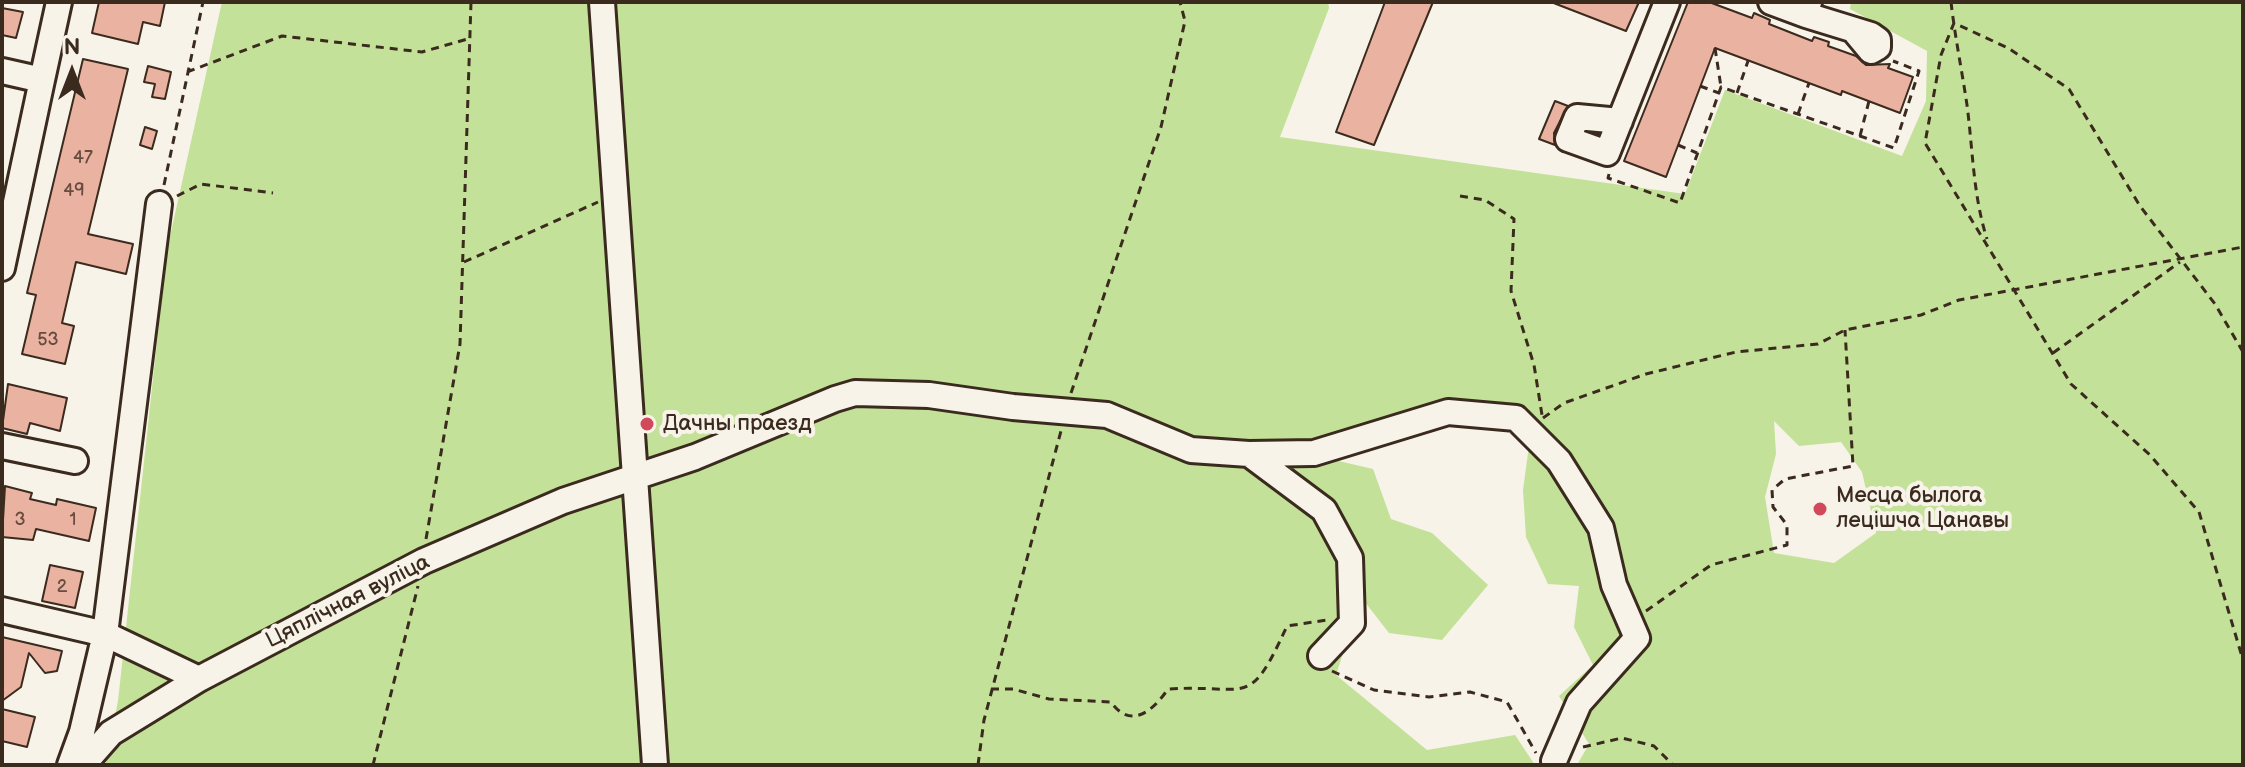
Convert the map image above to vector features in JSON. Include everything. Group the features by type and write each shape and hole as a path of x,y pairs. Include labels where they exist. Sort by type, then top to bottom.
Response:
{"street":[{"path":"2,268 59,2"},
{"path":"602,2 655,765"},
{"path":"1620,121 1667,2"},
{"path":"1771,2 1808,8 1856,33"},
{"path":"2,71 42,80"},
{"path":"70,765 82,732 105,634 159,204"},
{"name":"Цяплічная вуліца","path":"83,765 111,733 199,679 424,561 563,501 695,457 855,393 929,395 1013,407 1107,415 1191,450 1249,454 1314,453 1448,412 1516,418"},
{"path":"1516,418 1559,461 1601,528 1614,585 1637,638 1579,703 1547,761"},
{"path":"2,446 75,461"},
{"path":"1249,454 1324,510 1350,558 1352,623 1321,656"},
{"path":"2,610 105,634 199,679"}],"path":[{"path":"159,204 203,2"},
{"path":"373,765 424,561 428,518 460,344 471,2"},
{"path":"1180,2 1185,21"},
{"path":"1951,2 1967,103 1976,206 1989,247"},
{"path":"1954,23 1941,55 1925,143 2071,384 2150,455 2199,512 2243,660"},
{"path":"1954,23 2008,48 2069,89 2140,206 2215,304 2243,352"},
{"path":"187,72 282,36 422,52 471,38"},
{"path":"1613,164 1608,178 1680,203 1721,87 1715,48"},
{"path":"1721,87 1894,148 1919,71 1887,59"},
{"path":"1737,93 1748,61"},
{"path":"1798,114 1809,83"},
{"path":"1700,86 1719,93"},
{"path":"1860,136 1869,101"},
{"path":"1678,145 1697,153"},
{"path":"159,204 201,184 273,193"},
{"path":"464,262 616,194"},
{"path":"1460,196 1485,200 1514,219 1511,291 1534,365 1543,419"},
{"path":"1516,418 1543,419 1564,403 1646,374 1736,352 1818,344 1845,330 1921,315 1959,300 2243,247"},
{"path":"2053,353 2183,260"},
{"path":"1637,638 1646,611 1711,565 1787,545 1787,525 1773,507 1772,498 1772,490 1785,479 1853,466 1845,330"},
{"path":"991,689 1013,689 1049,699 1111,702 1119,713 1132,716 1149,712 1168,689 1249,688 1260,679 1287,626 1316,619 1352,623"},
{"path":"1321,656 1326,668 1374,690 1429,697 1470,692 1507,702 1547,761 1589,744 1622,738 1654,746 1673,765"}],"green space":[{"path":"222,2 1328,2 1329,8 1280,137 1685,194 1725,90 1902,156 1926,101 1927,51 1850,9 1851,2 2243,2 2243,765 1577,765 1589,744 1559,696 1593,665 1574,627 1579,586 1548,584 1526,537 1523,490 1531,431 1460,425 1304,453 1373,469 1391,519 1432,533 1488,585 1442,640 1389,633 1361,597 1336,675 1427,750 1515,735 1535,765 105,765 118,701 167,250","holes":["1774,421 1799,446 1841,442 1862,472 1876,533 1834,563 1774,553 1765,497 1776,454"]}],"building":[{"path":"99,2 165,2 160,26 143,22 138,44 92,33"},
{"path":"1385,2 1433,2 1374,145 1336,132"},
{"path":"1551,2 1639,2 1626,31"},
{"path":"1688,2 1709,2 1752,18 1754,13 1770,20 1769,24 1812,41 1814,37 1829,42 1828,46 1856,56 1866,65 1890,64 1888,68 1913,77 1900,113 1842,91 1841,95 1715,48 1666,177 1624,161"},
{"path":"2,8 23,12 16,38 2,35"},
{"path":"83,59 128,69 88,234 133,244 126,274 76,262 62,323 74,326 65,364 22,354 36,295 27,293"},
{"path":"148,66 171,72 165,99 152,97 155,84 144,82"},
{"path":"1555,101 1568,106 1554,133 1555,145 1539,139"},
{"path":"145,127 157,131 152,149 140,145"},
{"path":"8,384 67,398 60,431 30,423 27,434 2,428"},
{"path":"5,486 32,493 30,499 56,505 57,499 96,508 89,541 36,529 33,540 2,537"},
{"path":"50,565 83,572 75,608 42,601"},
{"path":"2,637 62,651 57,671 45,673 29,653 21,687 2,701"},
{"path":"2,709 35,717 27,747 2,741"}],"place":[{"name":"Дачны праезд","path":"647,424"},
{"name":"Месца былога лецішча Цанавы","path":"1820,509"}]}
